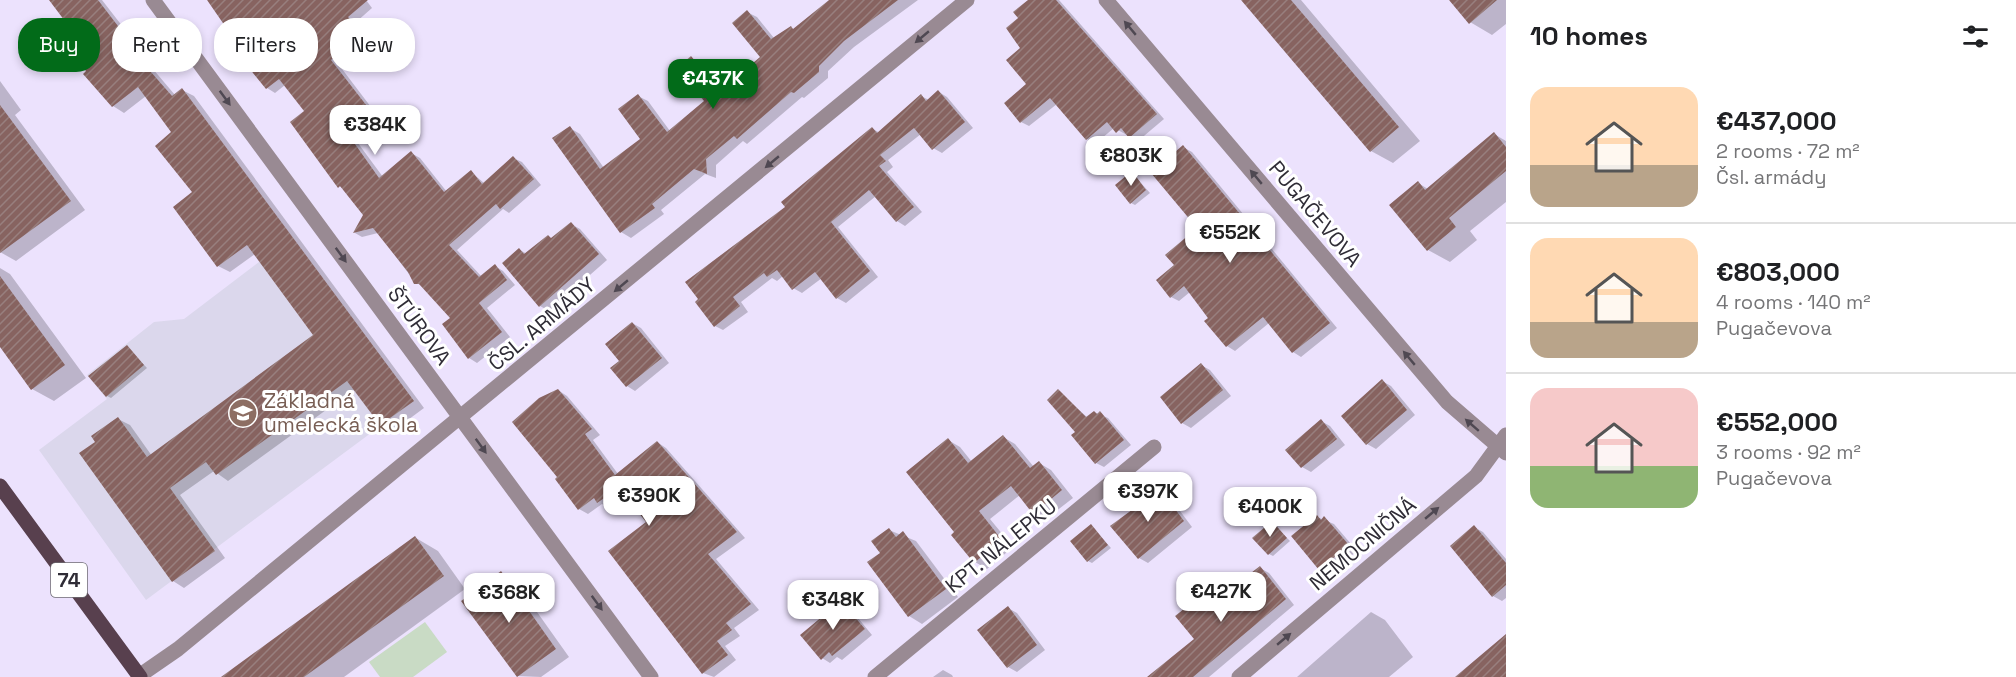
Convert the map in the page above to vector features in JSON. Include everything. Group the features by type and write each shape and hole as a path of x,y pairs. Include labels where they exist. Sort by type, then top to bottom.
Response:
{"main road":[{"name":"74","path":"0,486 140,676"}],"street":[{"name":"ŠTÚROVA","path":"153,0 651,677"},
{"name":"ČSL. ARMÁDY","path":"140,676 178,649 461,419 967,0"},
{"name":"PUGAČEVOVA","path":"1106,0 1447,402 1503,445"},
{"name":"NEMOCNIČNÁ","path":"1239,677 1476,476 1503,445"},
{"name":"KPT. NÁLEPKU","path":"875,677 1154,447"}],"shaded area":[{"name":"Základná umelecká škola","path":"292,237 414,401 146,600 39,450 107,399 87,375 154,322 184,319"}],"green space":[{"path":"425,622 447,652 413,677 380,677 369,662"}],"building":[{"path":"49,0 98,0 112,18 112,72 151,72 172,96 182,88 414,401 380,425 347,381 216,475 206,462 170,488 215,551 172,582 79,453 95,442 91,436 118,417 147,457 313,335 247,245 217,267 173,207 192,192 155,146 171,132 138,87 112,107 83,74 100,72 100,18 63,18"},
{"path":"207,0 368,0 349,18 330,18 330,72 340,72 370,110 345,130 379,178 411,151 444,192 471,170 482,184 513,156 534,179 500,209 496,204 449,245 479,277 495,264 507,280 479,303 502,332 468,359 442,324 450,318 419,284 414,284 408,272 373,228 353,233 363,215 340,186 338,188 290,122 304,111 279,79 266,89 252,72 318,72 318,18 219,18"},
{"path":"829,0 898,0 844,41 819,66 819,72 794,93 791,92 737,139 734,136 706,159 707,174 694,169 652,204 655,208 620,233 552,138 570,126 600,169 640,139 618,109 638,94 667,132 704,101 677,68 691,56 720,91 760,57 732,23 747,10 771,39 791,26 793,29"},
{"path":"1028,0 1056,0 1157,114 1129,138 1121,128 1116,133 1107,122 1086,140 1050,98 1020,123 1004,103 1026,84 1006,60 1020,48 1006,28 1018,18 1013,12"},
{"path":"1241,0 1291,0 1399,127 1370,152"},
{"path":"1449,0 1497,0 1469,24"},
{"path":"938,90 965,122 932,150 914,128 880,155 886,161 879,166 914,207 896,222 869,190 831,222 870,271 836,299 815,272 792,290 777,270 767,277 764,273 733,297 740,306 714,327 695,302 698,299 685,282 785,207 781,202 872,127 877,133 921,94 926,101"},
{"path":"0,105 71,201 0,253"},
{"path":"1494,132 1506,147 1506,171 1449,218 1456,227 1427,251 1389,205 1418,181 1425,190"},
{"path":"1183,145 1330,323 1292,353 1263,317 1226,347 1204,321 1208,318 1184,286 1170,298 1156,280 1174,265 1165,255 1197,228 1151,173"},
{"path":"1132,171 1146,190 1130,204 1115,185"},
{"path":"571,222 599,254 539,307 502,263 519,248 524,254 548,235 551,238"},
{"path":"0,276 65,365 31,390 0,347"},
{"path":"632,322 662,358 626,387 610,368 619,361 605,344"},
{"path":"127,345 144,365 106,397 88,376"},
{"path":"1201,363 1223,390 1181,424 1160,397"},
{"path":"1382,379 1407,410 1366,445 1341,416"},
{"path":"558,389 592,429 585,434 615,475 657,441 737,532 708,554 751,604 726,623 732,630 717,641 728,655 702,674 608,551 646,522 619,488 597,503 594,498 578,510 555,479 557,477 512,422 539,398"},
{"path":"1058,389 1086,417 1094,411 1097,414 1100,411 1124,440 1095,464 1071,435 1075,432 1047,400"},
{"path":"1321,419 1337,439 1301,468 1285,450"},
{"path":"1003,435 1030,468 1039,461 1062,490 1033,514 1011,486 979,511 1002,540 974,563 951,535 954,532 906,472 948,438 968,463"},
{"path":"1170,482 1169,501 1184,521 1138,559 1110,526"},
{"path":"1317,515 1321,520 1324,516 1349,545 1319,570 1291,536"},
{"path":"1272,521 1287,538 1268,555 1252,538"},
{"path":"1091,524 1108,545 1087,562 1070,541"},
{"path":"1474,525 1506,563 1506,585 1492,597 1450,546"},
{"path":"889,528 896,537 903,531 946,589 908,617 867,562 880,553 871,541"},
{"path":"415,536 444,576 304,677 221,677"},
{"path":"1260,566 1286,599 1193,677 1147,677 1194,639 1175,616 1208,590 1216,600"},
{"path":"501,571 556,649 517,677 461,601"},
{"path":"841,601 865,629 832,656 829,652 821,660 800,635"},
{"path":"1008,606 1037,645 1007,668 977,630"},
{"path":"1506,634 1506,677 1455,677"}],"place":[{"name":"Základná umelecká škola","path":"243,413"}]}
